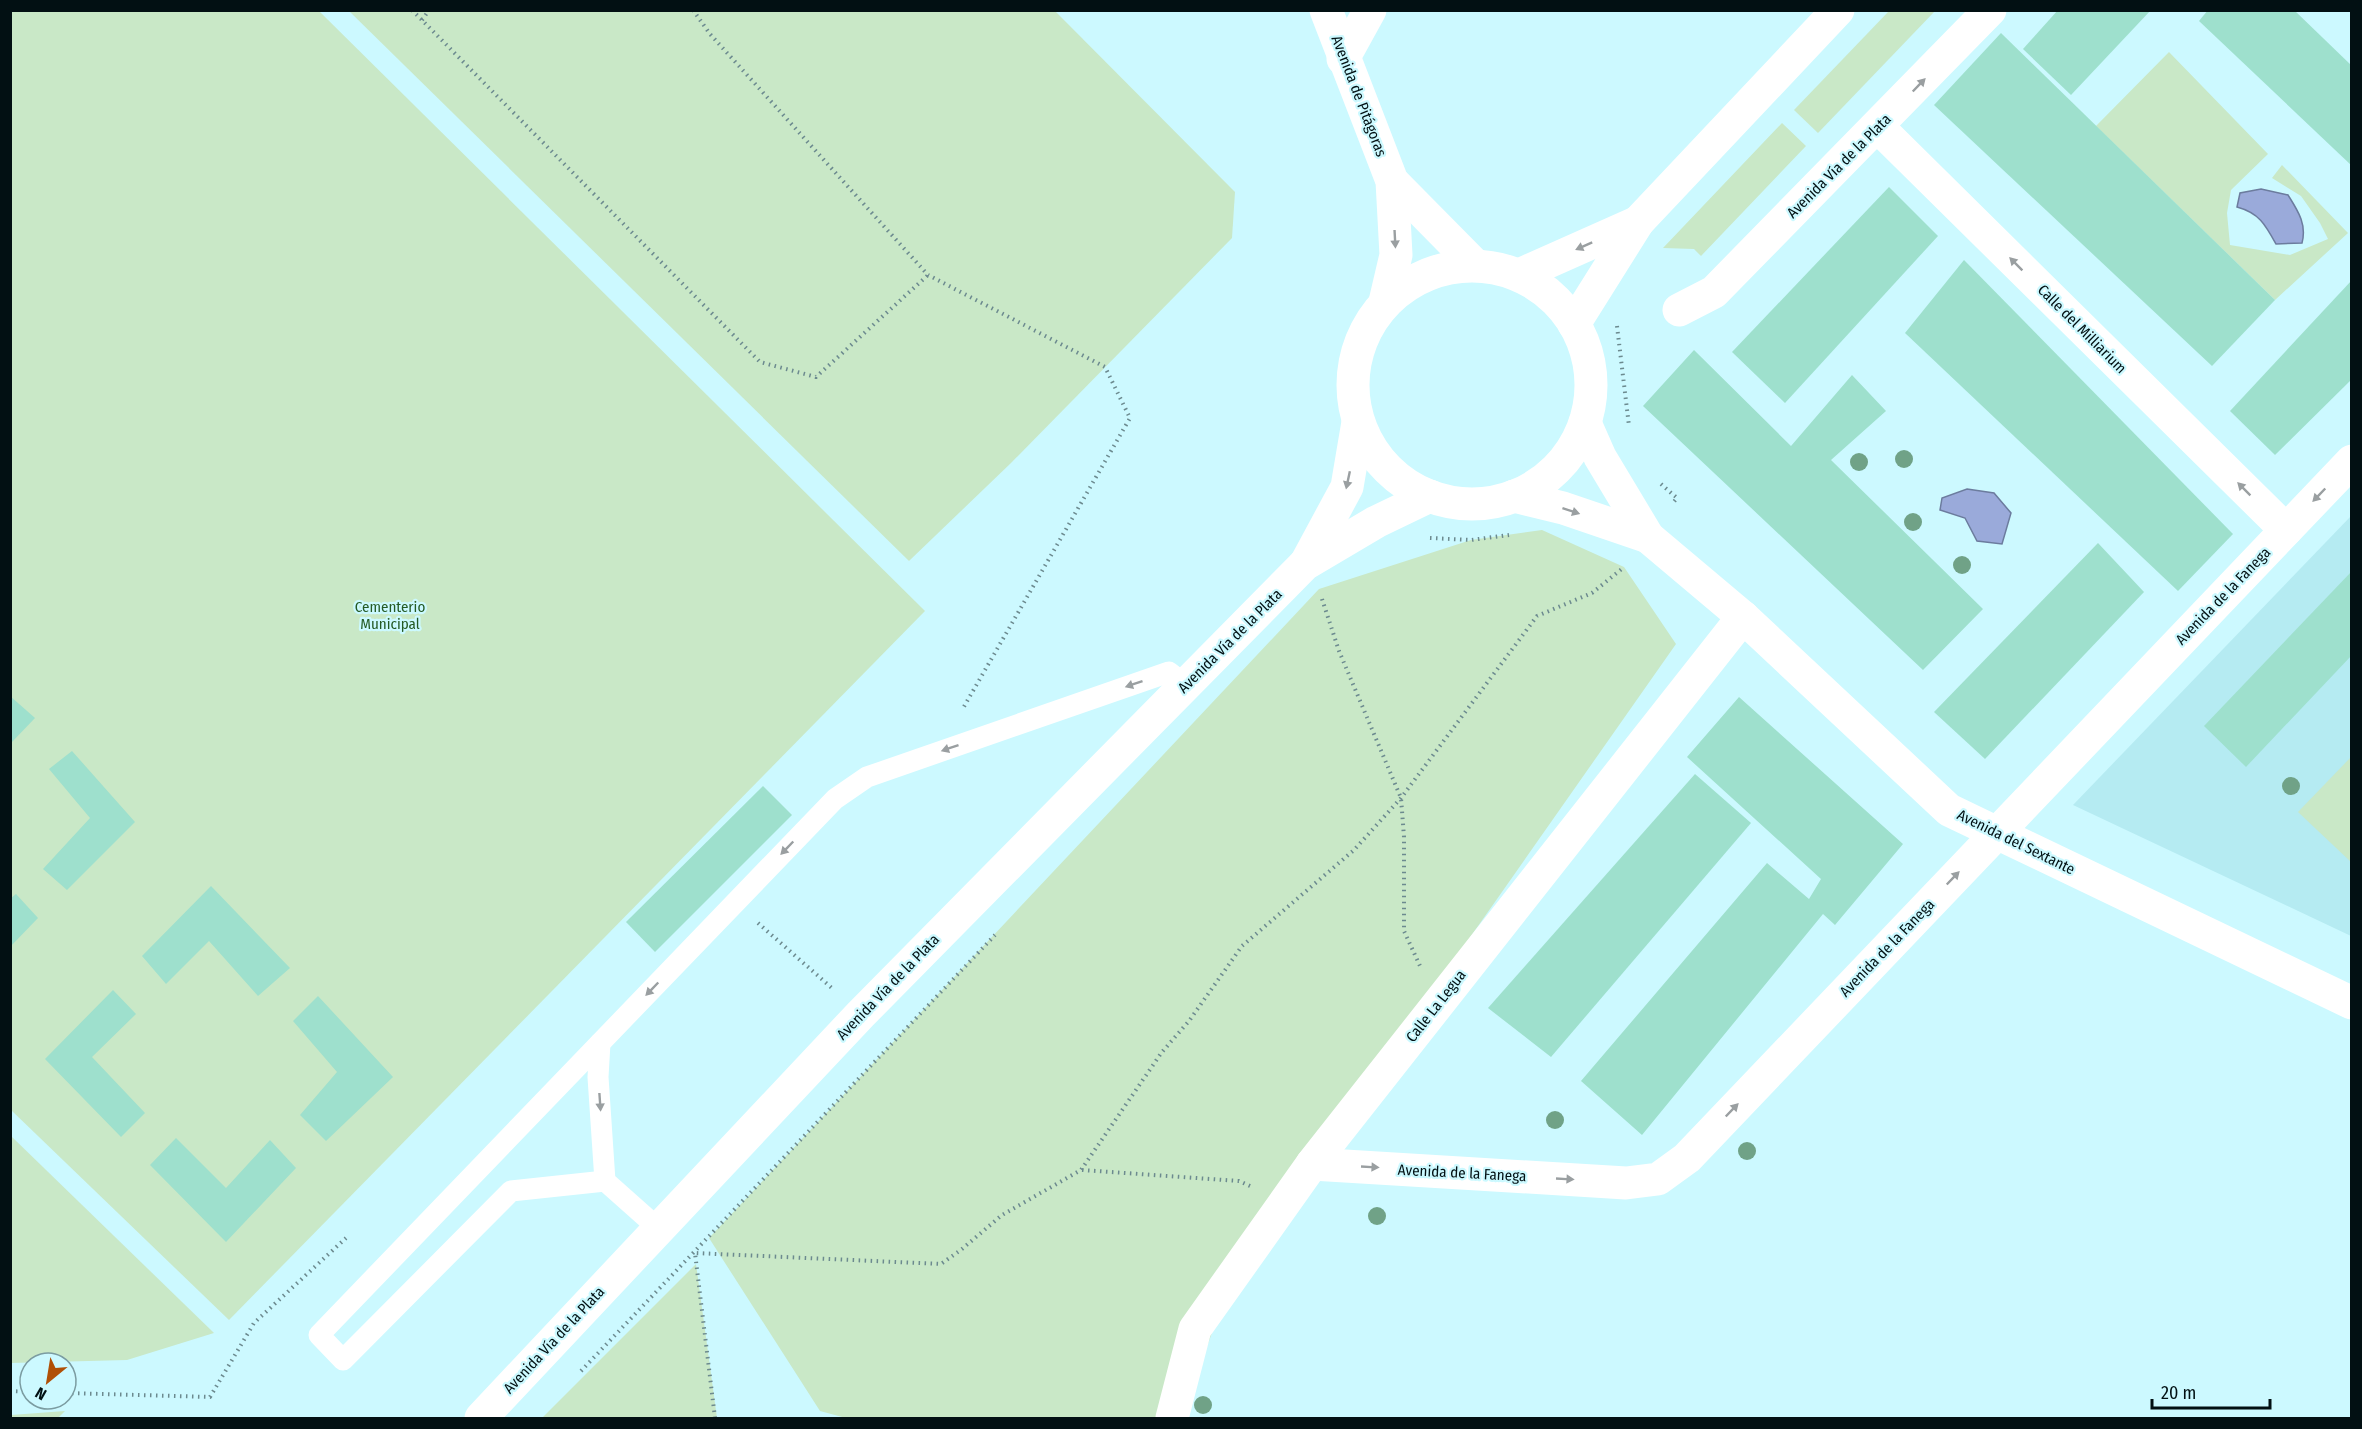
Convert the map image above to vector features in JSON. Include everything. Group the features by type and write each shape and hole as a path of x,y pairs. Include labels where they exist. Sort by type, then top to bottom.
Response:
{"street":[{"name":"Avenida de Pitágoras","path":"1326,10 1392,181"},
{"path":"1343,59 1370,10"},
{"path":"1574,324 1638,222 1838,10"},
{"name":"Avenida Vía de la Plata","path":"1679,310 1714,292 1990,10"},
{"name":"Calle del Milliarium","path":"1878,127 2286,530"},
{"path":"1392,181 1475,265"},
{"path":"1385,302 1396,255 1392,181"},
{"path":"1518,275 1638,222"},
{"path":"1475,265 1497,268 1518,275 1540,287 1559,303 1574,324 1584,344 1590,366 1591,395 1585,423 1574,447 1557,469 1537,485 1515,496 1486,503 1455,503 1430,496 1394,476 1378,459 1358,422 1353,401 1352,379 1355,356 1363,334 1385,302 1401,288 1419,277 1446,268 1475,265"},
{"name":"Avenida Vía de la Plata","path":"1305,564 1347,487 1358,422"},
{"path":"1585,423 1600,457 1648,537"},
{"name":"Avenida de la Fanega","path":"1312,1164 1626,1183 1658,1179 1687,1158 2352,461"},
{"name":"Avenida Vía de la Plata","path":"481,1419 861,1014 1305,564 1376,522 1430,496"},
{"path":"1515,496 1563,508 1648,537"},
{"name":"Avenida del Sextante","path":"1648,537 1743,617 1949,810 2352,1003"},
{"name":"Calle La Legua","path":"1172,1419 1195,1329 1285,1200 1743,617"}],"lane":[{"path":"605,1181 511,1191 343,1360 319,1335 835,799 867,777 1169,672 1186,685"},
{"path":"600,1043 598,1077 605,1181 659,1229"}],"path":[{"path":"412,10 760,362 816,377 928,274"},
{"path":"422,20 429,10"},
{"path":"693,10 710,34 928,274 1105,367 1130,418 938,752"},
{"path":"1617,325 1630,434"},
{"path":"695,1253 941,1264 1002,1215 1081,1170 1162,1052 1189,1021 1242,946 1354,850 1401,798 1537,616 1592,593 1624,567 1677,498 1655,478"},
{"path":"1426,538 1471,540 1519,533"},
{"path":"1613,562 1624,567"},
{"path":"1305,564 1318,589 1340,651 1401,798 1404,837 1404,931 1425,978 1449,990"},
{"path":"735,902 861,1014"},
{"path":"574,1377 695,1253 1000,930"},
{"path":"1081,1170 1239,1181 1285,1200"},
{"path":"78,1393 210,1397 254,1323 346,1238"},
{"path":"695,1253 715,1419"}],"shaded area":[{"path":"2261,189 2288,195 2302,224 2302,243 2276,244 2261,220 2245,209 2237,207 2240,193"},
{"path":"1967,489 1994,493 2011,513 2002,544 1977,541 1965,518 1940,510 1942,498"},
{"path":"2351,516 2351,936 2073,805"}],"green space":[{"name":"Cementerio Municipal","path":"10,11 319,11 925,611 229,1320 11,1110"},
{"path":"349,11 1055,11 1235,192 1232,238 1011,463 909,561"},
{"path":"1889,11 1935,11 1818,133 1794,110"},
{"path":"2169,52 2268,154 2231,190 2227,213 2230,245 2290,255 2328,239 2301,196 2272,178 2282,165 2348,233 2275,300 2096,126"},
{"path":"1782,123 1806,146 1701,256 1694,249 1663,248"},
{"path":"1542,530 1624,567 1676,644 1233,1275 1181,1418 846,1418 820,1411 709,1238 1319,589 1471,540"},
{"path":"2351,757 2351,862 2298,812"},
{"path":"11,1136 214,1333 127,1360 78,1361 78,1351 18,1351 18,1363 11,1363"},
{"path":"696,1264 717,1418 542,1418"},
{"path":"65,1411 58,1418 11,1418 11,1415"}],"building":[{"path":"2058,10 2151,10 2071,95 2023,49"},
{"path":"2208,10 2294,10 2352,66 2352,166 2199,21"},
{"path":"2001,33 2275,300 2212,366 1934,105"},
{"path":"1889,187 1938,236 1785,403 1732,352"},
{"path":"1964,260 2233,534 2178,591 1905,333"},
{"path":"2352,280 2352,379 2275,455 2230,411"},
{"path":"1694,350 1791,446 1852,375 1886,411 1831,460 1983,609 1923,670 1643,406"},
{"path":"2098,543 2144,592 1985,759 1934,712"},
{"path":"2352,571 2352,655 2246,767 2204,726"},
{"path":"10,696 35,718 12,742 10,740"},
{"path":"1739,697 1903,844 1835,925 1823,914 1642,1135 1581,1081 1767,863 1809,899 1821,879 1687,757"},
{"path":"72,751 135,822 67,890 43,869 90,818 49,769"},
{"path":"1695,774 1751,823 1551,1057 1488,1008"},
{"path":"763,786 792,815 655,952 626,922"},
{"path":"211,886 290,968 258,996 209,941 166,984 142,956"},
{"path":"16,894 38,918 10,947 10,899"},
{"path":"113,990 136,1014 92,1057 145,1113 121,1137 45,1059"},
{"path":"318,996 393,1077 326,1141 300,1115 337,1072 293,1021"},
{"path":"176,1138 226,1188 270,1140 296,1168 226,1242 150,1165"}]}
